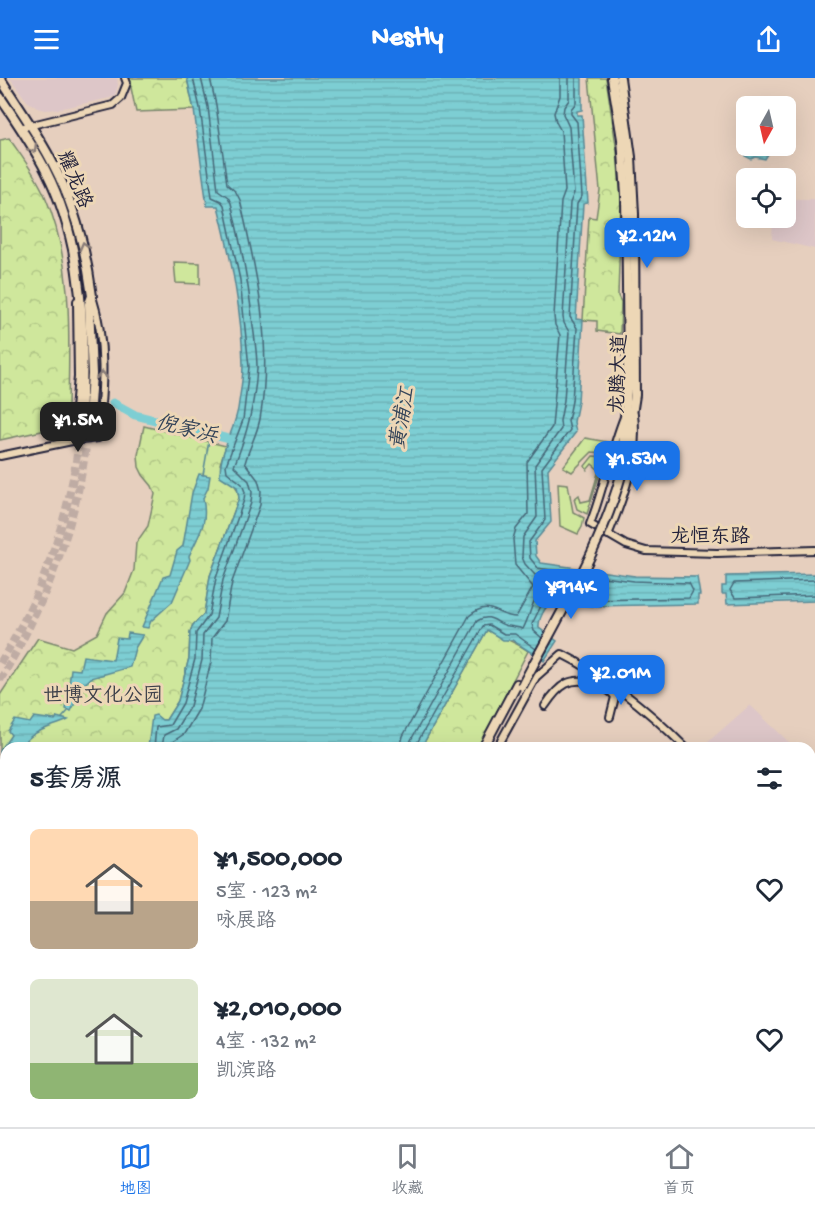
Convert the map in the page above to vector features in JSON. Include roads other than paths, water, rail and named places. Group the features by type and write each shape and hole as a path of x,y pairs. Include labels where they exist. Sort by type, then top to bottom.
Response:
{"main road":[{"name":"耀龙路","path":"0,78 54,166 70,202 86,256 91,300 92,374 85,420 80,305 71,240 61,205 46,170 0,97"},
{"name":"龙腾大道","path":"612,78 622,139 626,194 630,413"},
{"name":"龙腾大道","path":"492,742 598,542 616,497 635,376 634,194 620,78"},
{"name":"龙腾大道","path":"486,742 593,540 623,460"}],"street":[{"path":"20,128 28,124 113,105 121,98 127,83 125,78"},
{"path":"72,441 78,377 78,282"},
{"path":"0,456 98,438 102,398 102,345 98,313 91,300"},
{"path":"630,413 635,432 634,453 622,500 608,535 590,524 604,484 612,447 630,413"},
{"name":"龙恒东路","path":"608,535 630,547 646,551 717,553 815,550"},
{"path":"500,742 536,677 562,654 641,706 680,742"},
{"path":"545,706 555,690 565,684 577,680 587,681 614,694 610,717"}],"water":[{"name":"黄浦江","path":"187,78 582,78 582,110 577,111 577,115 582,115 588,203 583,204 576,319 583,320 578,402 574,422 576,432 548,469 551,522 535,541 536,556 541,563 635,576 697,577 700,595 698,595 698,604 593,606 552,602 542,613 539,628 557,641 544,661 512,640 503,640 487,630 424,742 149,742 152,716 156,715 166,720 178,701 189,658 190,632 193,625 204,614 210,576 239,498 237,487 220,476 222,457 238,412 242,379 242,345 238,305 218,206 207,206 194,110"},
{"path":"745,156 767,156 765,159 755,157 751,159"},
{"path":"199,474 210,476 203,498 204,521 200,534 172,602 151,621 148,628 142,627 163,577 170,575 177,551 183,546 192,493"},
{"path":"815,574 815,601 727,604 726,594 722,594 722,586 726,586 726,576"},
{"path":"128,633 143,635 135,648 130,667 91,678 85,684 71,711 66,709 71,669 80,670 83,656 113,660 117,638 127,639"},
{"path":"34,717 55,720 57,717 68,720 35,733 25,742 6,742 11,735 8,731 15,720 30,723"}],"waterway":[{"name":"倪家浜","path":"113,403 135,415 229,439"},
{"path":"203,475 210,435"},
{"path":"62,718 69,710"}],"tunnel":[{"path":"0,663 31,607 55,547 72,484 81,420"},
{"path":"0,680 33,619 60,555 78,489 89,420"}],"park label":[{"name":"世博文化公园","path":"103,694"}]}
